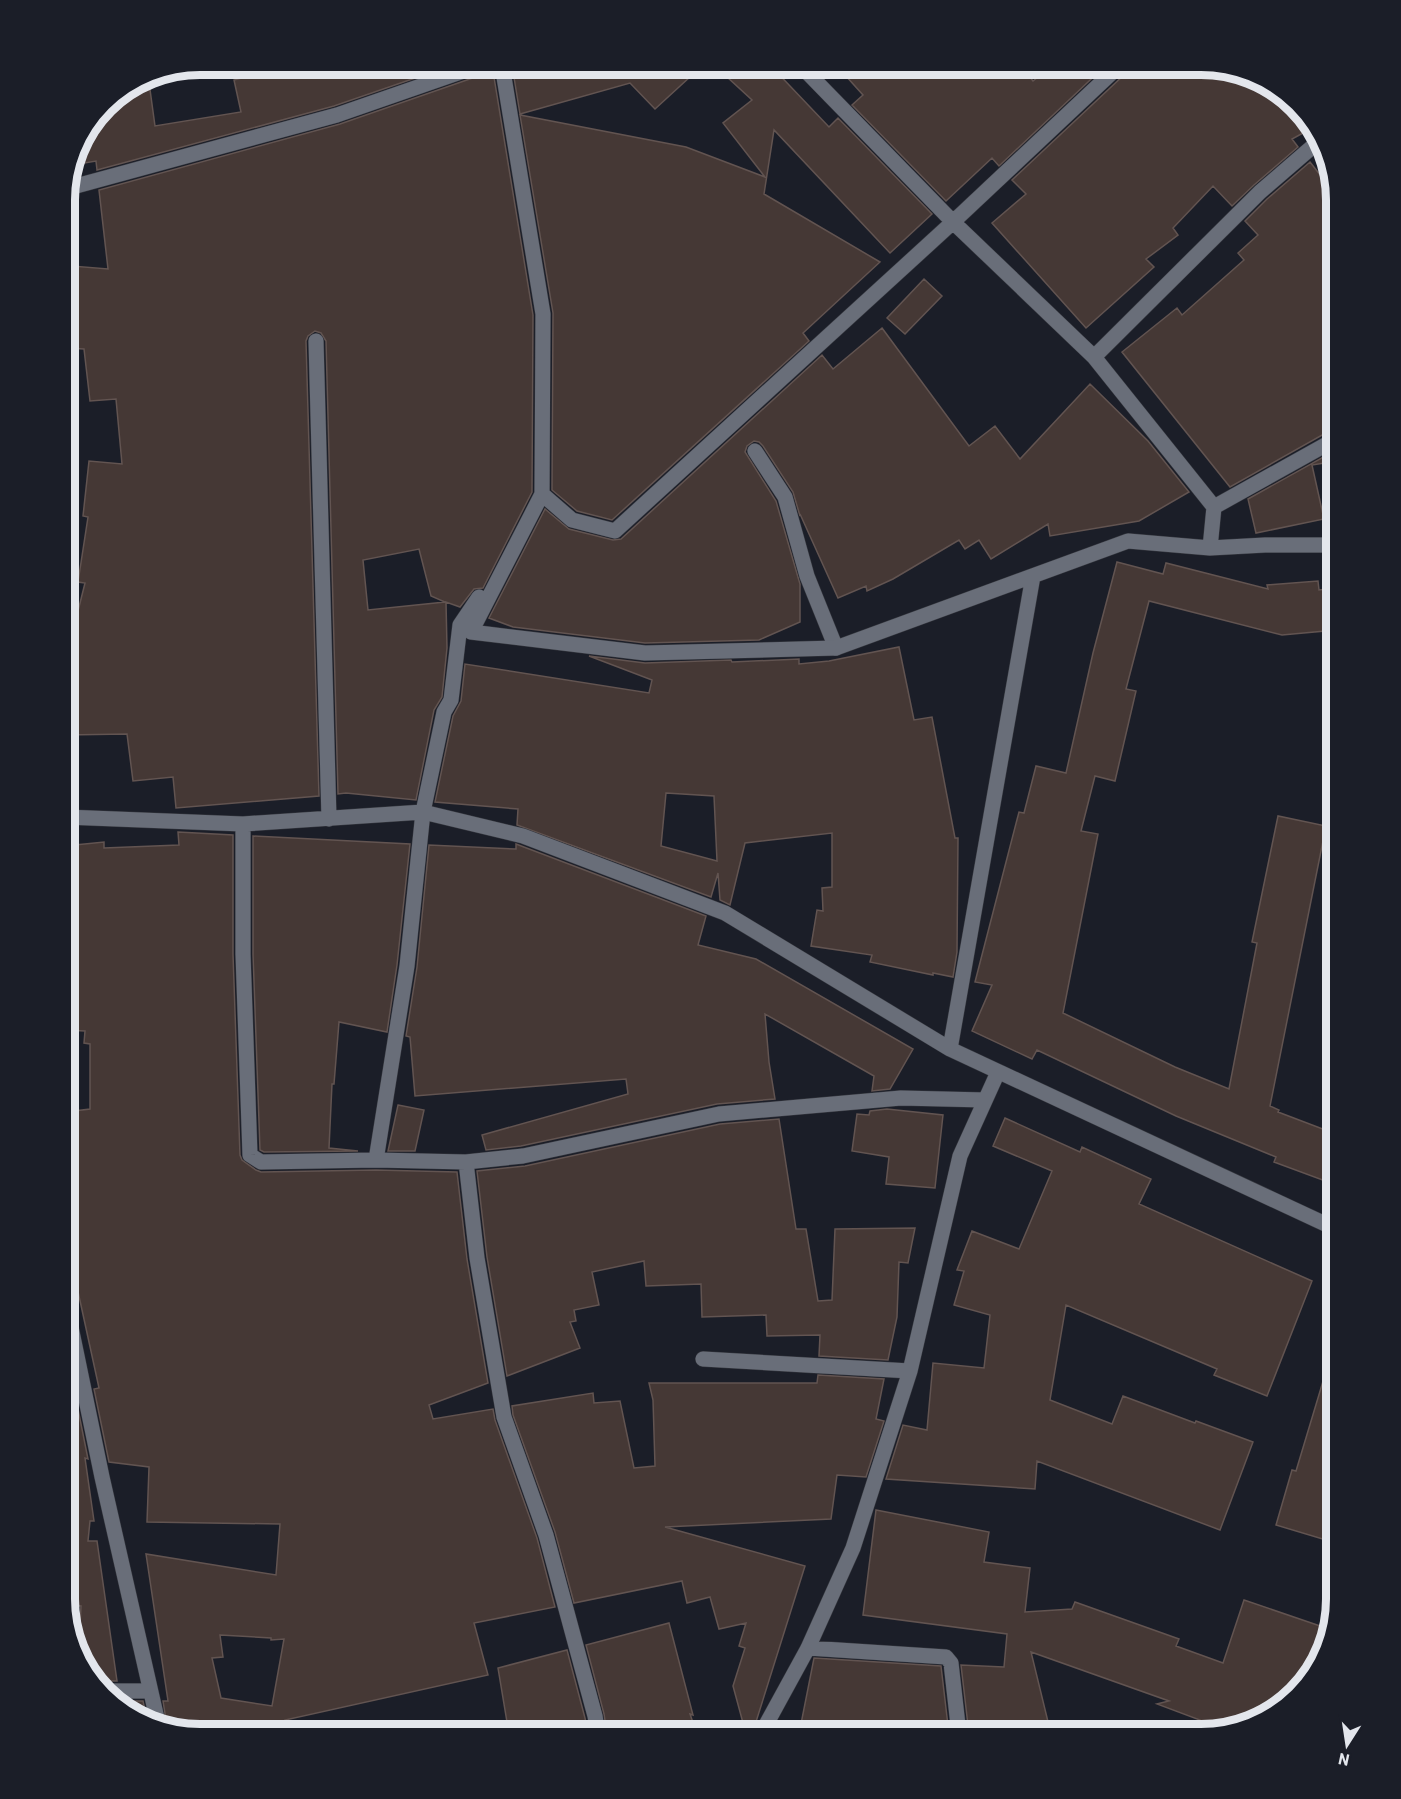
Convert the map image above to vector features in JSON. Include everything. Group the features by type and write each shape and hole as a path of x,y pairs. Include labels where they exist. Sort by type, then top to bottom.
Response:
{"street":[{"path":"76,186 338,115 452,75"},
{"path":"504,75 543,314 542,494 471,632 645,653 836,648 1128,541 1210,548 1326,545"},
{"path":"810,75 953,222 1094,357 1215,507 1210,548"},
{"path":"542,494 573,520 615,531 953,222 1109,75"},
{"path":"1094,357 1260,192 1313,146"},
{"path":"316,341 329,819"},
{"path":"1215,507 1326,445"},
{"path":"755,451 785,497 807,576 836,648"},
{"path":"376,1160 407,966 423,813 444,712 451,700 460,625 511,548 542,494"},
{"path":"950,1049 1033,576"},
{"path":"75,817 243,824 423,813 523,836 725,913 950,1049 1326,1224"},
{"path":"243,824 243,954 250,1155 261,1162 376,1160 466,1162 523,1156 719,1114 901,1098 985,1100"},
{"path":"766,1724 808,1648 853,1548 910,1371 960,1156 998,1072"},
{"path":"466,1162 477,1258 504,1417 546,1535 596,1724"},
{"path":"75,1348 156,1715"},
{"path":"703,1359 910,1371"},
{"path":"808,1648 946,1657 951,1663 958,1724"},
{"path":"116,1691 150,1691"}],"building":[{"path":"253,75 424,75 334,106 97,170 96,161 81,164 101,124 118,106 138,92 150,86 155,126 241,112 234,80"},
{"path":"481,75 494,75 533,315 532,492 483,588 474,589 460,607 446,602 447,648 442,697 434,710 416,800 338,794 326,341 321,333 315,331 308,336 306,341 319,796 176,808 173,777 133,781 127,734 75,735 75,623 85,583 78,582 88,517 83,516 89,461 122,464 116,399 90,401 84,349 75,348 75,266 108,269 99,190 340,124","holes":["419,549 431,596 445,602 368,610 363,560"]},
{"path":"514,75 692,75 655,109 630,83 520,114"},
{"path":"725,75 780,75 829,127 838,118 932,214 890,253 774,130 764,194 880,262 803,333 809,341 612,520 577,511 552,490 553,313 520,115 686,147 765,177 723,123 752,100"},
{"path":"845,75 1028,75 1033,81 1040,75 1095,75 999,166 992,158 946,201 852,105 863,95"},
{"path":"1124,75 1209,75 1233,79 1270,96 1295,118 1305,132 1292,139 1298,147 1232,206 1213,186 1173,228 1178,235 1146,259 1154,267 1086,328 992,223 1026,194 1012,180"},
{"path":"1310,162 1324,180 1326,433 1230,487 1122,352 1177,308 1182,315 1244,260 1238,253 1258,235 1245,221"},
{"path":"924,279 942,296 905,334 887,318"},
{"path":"882,328 969,446 995,426 1020,459 1090,384 1148,441 1189,492 1139,521 1050,536 1048,524 991,559 979,540 965,549 959,540 893,579 867,591 866,586 838,598 800,514 800,516 793,492 763,446 754,441 747,446 745,452 776,501 800,584 800,622 759,640 645,643 513,627 489,618 545,509 569,529 613,540 621,539 822,355 833,369"},
{"path":"1326,456 1326,463 1312,465 1324,519 1256,533 1248,499"},
{"path":"1117,562 1163,574 1166,563 1268,589 1267,585 1318,581 1319,590 1326,589 1326,631 1282,635 1149,601 1126,689 1136,691 1115,781 1095,776 1081,831 1098,834 1063,1013 1175,1067 1229,1089 1257,943 1252,942 1278,816 1326,826 1270,1106 1279,1110 1278,1112 1326,1130 1326,1181 1274,1162 1276,1157 1176,1116 1037,1050 1032,1059 972,1031 992,985 975,982 1019,812 1024,813 1036,766 1066,773 1093,653"},
{"path":"899,647 914,720 932,717 955,838 958,838 957,952 953,977 870,962 872,955 811,946 817,910 823,911 822,888 832,887 832,833 745,843 730,905 720,900 718,873 711,897 517,825 518,809 435,802 453,716 461,701 465,664 649,693 652,680 589,656 645,663 799,659 799,664 829,661","holes":["666,793 714,796 717,861 661,846"]},
{"path":"178,832 233,835 233,954 242,1160 261,1172 376,1170 457,1172 467,1259 488,1383 429,1405 433,1419 493,1409 537,1538 555,1607 474,1623 488,1675 285,1720 286,1724 200,1724 166,1719 163,1701 168,1701 146,1554 276,1575 280,1524 147,1522 149,1467 109,1462 94,1389 99,1388 77,1287 75,1288 75,1111 90,1109 90,1044 84,1043 85,1031 75,1030 75,970 78,970 75,925 75,845 104,842 104,848 179,845","holes":["220,1635 271,1638 271,1640 284,1639 272,1706 221,1698 212,1658 223,1657"]},
{"path":"253,836 410,844 387,1032 339,1022 334,1084 332,1084 329,1148 358,1151 264,1152 260,1150 253,954"},
{"path":"516,844 706,916 698,945 756,959 913,1049 890,1089 872,1091 874,1076 765,1014 775,1099 717,1104 521,1146 486,1150 482,1135 628,1094 626,1079 415,1096 410,1037 406,1036 417,967 429,845 516,849"},
{"path":"398,1105 424,1110 415,1151 388,1151"},
{"path":"887,1109 943,1115 935,1188 886,1184 889,1157 852,1151 857,1114 869,1115 870,1111"},
{"path":"1005,1118 1080,1152 1082,1147 1151,1179 1139,1204 1312,1281 1267,1396 1214,1375 1217,1369 1066,1305 1050,1400 1112,1424 1123,1396 1253,1442 1220,1530 1037,1461 1035,1489 886,1479 903,1425 927,1430 933,1363 984,1368 990,1315 954,1305 964,1271 957,1270 972,1231 1019,1249 1052,1171 993,1146"},
{"path":"779,1119 796,1229 806,1229 818,1301 832,1300 835,1229 915,1228 908,1263 899,1262 897,1317 888,1360 819,1356 820,1335 767,1336 766,1315 702,1317 701,1284 646,1286 644,1261 592,1272 599,1305 574,1310 576,1321 570,1322 580,1348 507,1376 487,1257 477,1171 525,1166 720,1124"},
{"path":"1326,1371 1326,1540 1276,1525 1292,1470 1296,1471"},
{"path":"818,1375 884,1379 876,1419 884,1421 866,1477 837,1475 831,1519 665,1527 805,1566 755,1724 743,1724 733,1686 745,1648 739,1646 746,1623 719,1629 710,1597 687,1603 682,1581 574,1603 555,1532 513,1415 512,1406 593,1393 594,1403 620,1401 634,1468 655,1466 653,1400 649,1383 817,1383"},
{"path":"75,1394 88,1459 85,1458 94,1521 90,1521 88,1541 97,1541 117,1681 106,1681 88,1654 80,1632 81,1606 75,1606 75,1599"},
{"path":"876,1510 989,1532 984,1562 1030,1568 1025,1612 1072,1609 1075,1602 1179,1639 1176,1646 1223,1663 1244,1600 1323,1627 1309,1661 1289,1687 1270,1703 1233,1720 1209,1724 1157,1704 1169,1701 1031,1652 1049,1724 968,1724 961,1665 1004,1667 1007,1634 863,1615"},
{"path":"669,1623 694,1724 606,1724 586,1645"},
{"path":"567,1650 586,1724 507,1724 498,1668"},
{"path":"814,1658 941,1666 948,1724 801,1724"},
{"path":"128,1701 143,1701 145,1711"}]}
